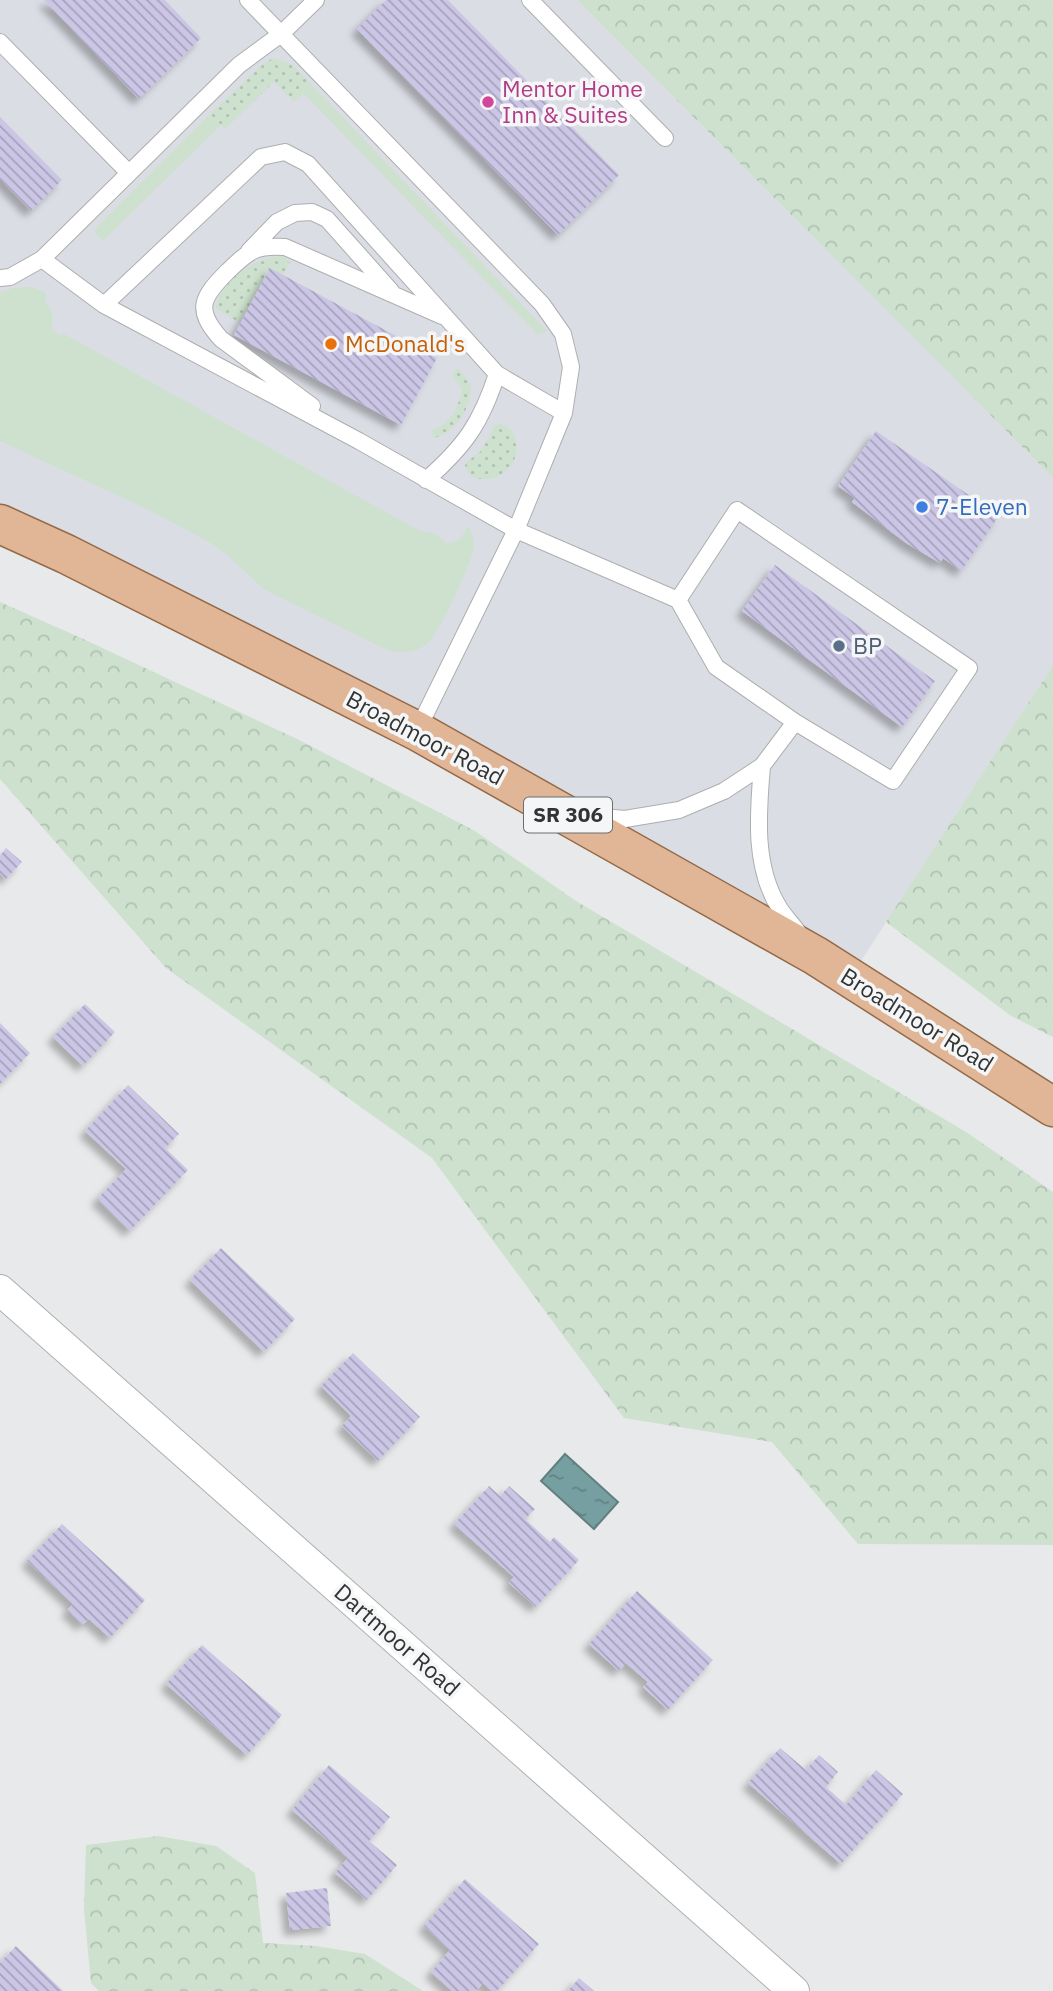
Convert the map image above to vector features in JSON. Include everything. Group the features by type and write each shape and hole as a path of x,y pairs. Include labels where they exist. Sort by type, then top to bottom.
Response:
{"main road":[{"name":"Broadmoor Road","path":"0,524 66,554 417,731 816,956 1053,1107"}],"street":[{"name":"Dartmoor Road","path":"0,1290 794,1991"}],"lane":[{"path":"248,0 542,304 563,334 571,368 564,413 516,530 417,731"},
{"path":"0,278 10,276 42,259 239,65 281,34 316,0"},
{"path":"530,0 665,138"},
{"path":"0,42 129,173"},
{"path":"104,305 261,157 285,152 308,164 497,374 564,413"},
{"path":"359,441 221,339 211,328 204,309 205,300 209,290 277,222 295,214 312,212 327,219 394,295"},
{"path":"249,251 271,246 285,247 447,318"},
{"path":"42,259 104,305 359,441 516,530 678,600 716,667 795,722 893,781 969,668 806,554 737,510 678,600"},
{"path":"426,480 462,446 486,409 497,374"},
{"path":"564,813 625,819 679,810 724,791 762,766 795,722"},
{"path":"762,766 758,815 762,862 779,906 816,956"}],"shaded area":[{"path":"0,0 577,0 1053,478 1053,665 859,964 0,511"}],"green space":[{"path":"577,0 1053,0 1053,478"},
{"path":"273,58 292,64 312,85 294,102 274,82 225,129 210,114 263,64"},
{"path":"312,85 547,331 538,335 303,93"},
{"path":"210,114 221,125 103,241 94,231 99,225"},
{"path":"280,256 290,262 283,275 269,269 240,323 216,308 231,280 260,261"},
{"path":"32,287 47,293 45,301 52,311 52,329 59,335 64,334 420,531 434,533 446,543 460,538 468,526 474,541 472,554 448,611 430,641 409,652 385,649 265,590 209,542 145,508 0,441 0,292"},
{"path":"458,368 471,385 468,402 456,425 434,438 432,430 444,424 459,402 462,389 452,375"},
{"path":"500,424 510,429 515,438 516,453 512,464 494,477 475,477 468,472 465,463 480,452 495,425"},
{"path":"0,602 297,739 475,831 576,901 966,1132 1053,1192 1053,1545 858,1544 772,1442 624,1418 432,1158 166,968 0,779"},
{"path":"1053,665 1053,1037 1011,1016 886,922"},
{"path":"158,1836 216,1846 255,1873 263,1943 316,1946 365,1954 423,1991 99,1991 91,1983 84,1909 86,1845"}],"water":[{"path":"565,1454 618,1502 594,1529 541,1481"}],"building":[{"path":"44,0 165,0 201,38 139,99"},
{"name":"Mentor Home Inn & Suites","path":"386,0 448,0 619,175 558,235 357,29"},
{"path":"0,117 62,180 31,211 0,179"},
{"name":"McDonald's","path":"270,268 437,358 401,425 234,335"},
{"path":"876,431 999,516 961,571 943,558 940,563 906,543 852,502 855,498 838,486"},
{"path":"775,565 935,681 902,727 742,611"},
{"path":"6,848 22,862 6,879 0,874 0,856"},
{"path":"85,1004 115,1032 83,1066 53,1037"},
{"path":"0,1023 30,1053 0,1084"},
{"path":"128,1085 179,1134 165,1148 188,1170 130,1231 97,1199 126,1169 85,1131"},
{"path":"221,1248 295,1319 264,1352 190,1280"},
{"path":"353,1353 420,1417 378,1461 342,1426 351,1416 321,1386"},
{"path":"489,1486 500,1496 509,1486 535,1509 525,1519 550,1542 554,1537 579,1560 536,1607 509,1583 514,1577 454,1524"},
{"path":"62,1524 145,1600 110,1638 89,1619 82,1625 67,1610 73,1604 27,1561"},
{"path":"637,1591 713,1660 668,1710 643,1687 648,1682 626,1663 619,1671 589,1644"},
{"path":"202,1645 282,1715 247,1755 166,1684"},
{"path":"780,1748 806,1770 819,1755 838,1772 826,1787 846,1805 876,1770 903,1794 841,1864 748,1783"},
{"path":"329,1765 390,1817 369,1841 397,1865 367,1900 335,1873 348,1858 292,1810"},
{"path":"465,1879 539,1944 497,1991 492,1991 483,1983 476,1991 452,1991 431,1972 450,1950 424,1926"},
{"path":"327,1888 331,1926 290,1930 286,1893"},
{"path":"16,1946 63,1991 0,1991 0,1963"},
{"path":"579,1978 594,1991 568,1991"}],"place":[{"name":"Mentor Home Inn & Suites","path":"488,102"},
{"name":"McDonald's","path":"331,344"},
{"name":"7-Eleven","path":"922,507"},
{"name":"BP","path":"839,646"}]}
